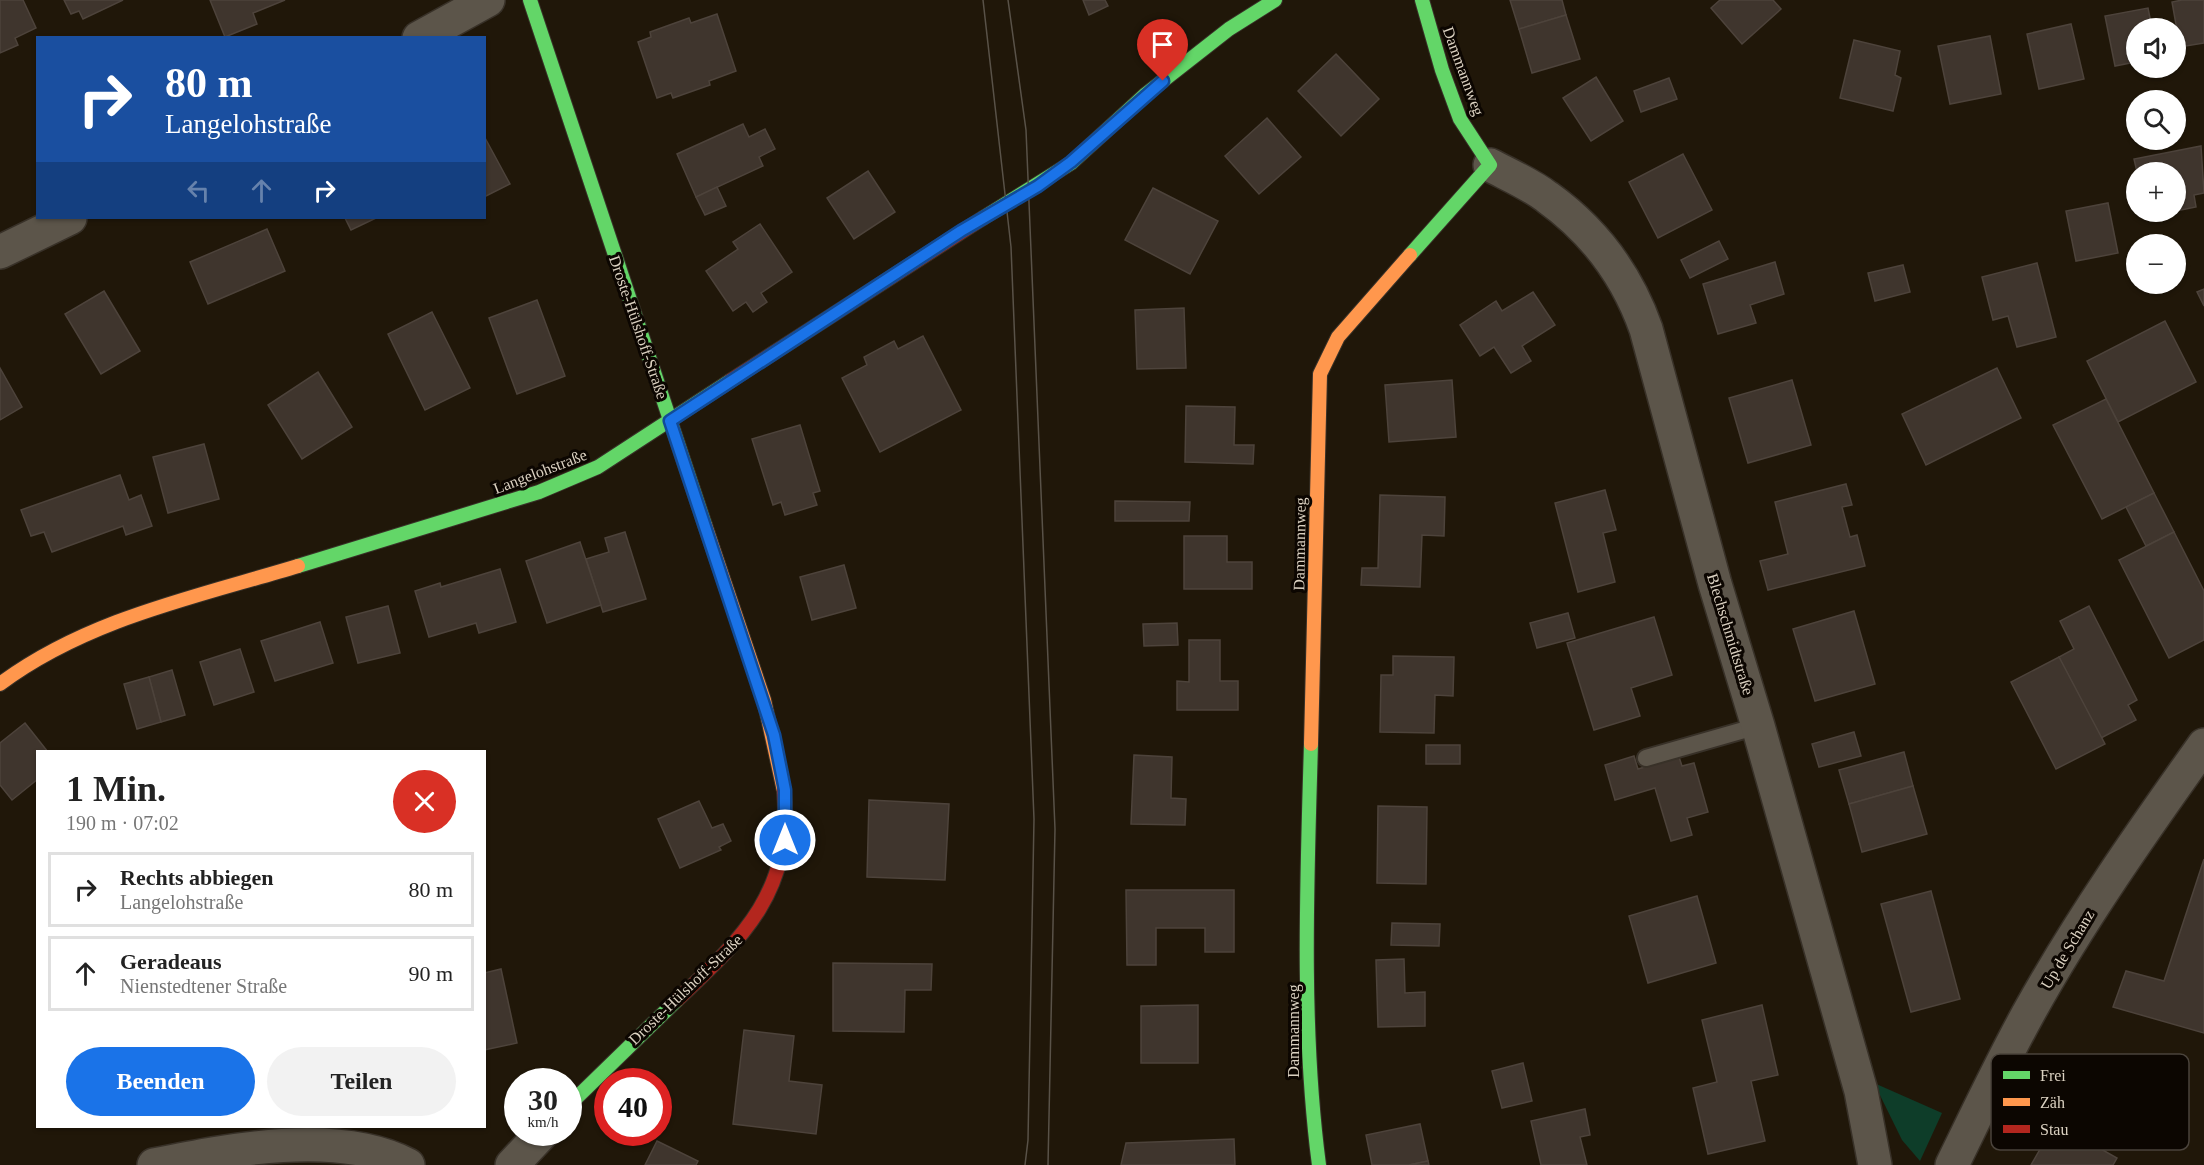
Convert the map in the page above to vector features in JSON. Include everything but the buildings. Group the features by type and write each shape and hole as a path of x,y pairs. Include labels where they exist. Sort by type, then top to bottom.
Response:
{"street":[{"path":"423,36 488,0"},
{"name":"Droste-Hülshoff-Straße","path":"530,0 774,735 785,790 785,840 777,876 766,900 739,941 582,1091"},
{"name":"Langelohstraße","path":"0,684 30,661 107,624 496,506 570,480 634,446 1071,162 1146,94 1229,29 1275,0"},
{"name":"Dammannweg","path":"1319,1165 1310,1098 1308,850 1320,374 1338,337 1490,165 1461,119 1442,70 1422,0"},
{"name":"Blechschmidtstraße","path":"1490,165 1547,196 1586,231 1617,266 1635,296 1715,585 1758,726 1861,1091 1875,1165"},
{"path":"0,252 68,219"},
{"name":"Up de Schanz","path":"2007,1054 2062,955 2141,834 2204,746"},
{"name":"Up de Schanz","path":"1952,1165 1991,1086"},
{"path":"154,1165 260,1148 320,1145 363,1149 408,1165"},
{"path":"512,1165 530,1146"}],"lane":[{"path":"1646,758 1758,726"}],"green space":[{"path":"1874,1083 1942,1113 1920,1161 1902,1140"}],"tram line":[{"path":"983,0 1011,247 1034,819 1028,1140 1025,1165"},
{"path":"1008,0 1026,130 1055,829 1048,1165"}],"traffic: fast":[{"path":"530,0 705,525"},
{"path":"983,218 1071,163 1146,94 1229,29 1275,0"},
{"path":"1410,255 1490,165 1460,119 1442,70 1422,0"},
{"path":"298,566 539,492 598,467 730,381"},
{"path":"1311,744 1307,902 1308,1008 1313,1113 1319,1165"},
{"path":"582,1092 677,1000"}],"traffic: slow":[{"path":"1311,744 1320,374 1338,337 1410,255"},
{"path":"705,525 764,700 784,791"},
{"path":"0,684 69,642 106,626 143,612 298,566"}],"traffic: jam":[{"path":"730,381 983,218"},
{"path":"677,1000 743,932 759,909 772,884 781,857 785,826 784,791"}],"route":[{"path":"785,840 785,790 774,735 670,421 961,231 1038,186 1071,162 1163,81"}]}
